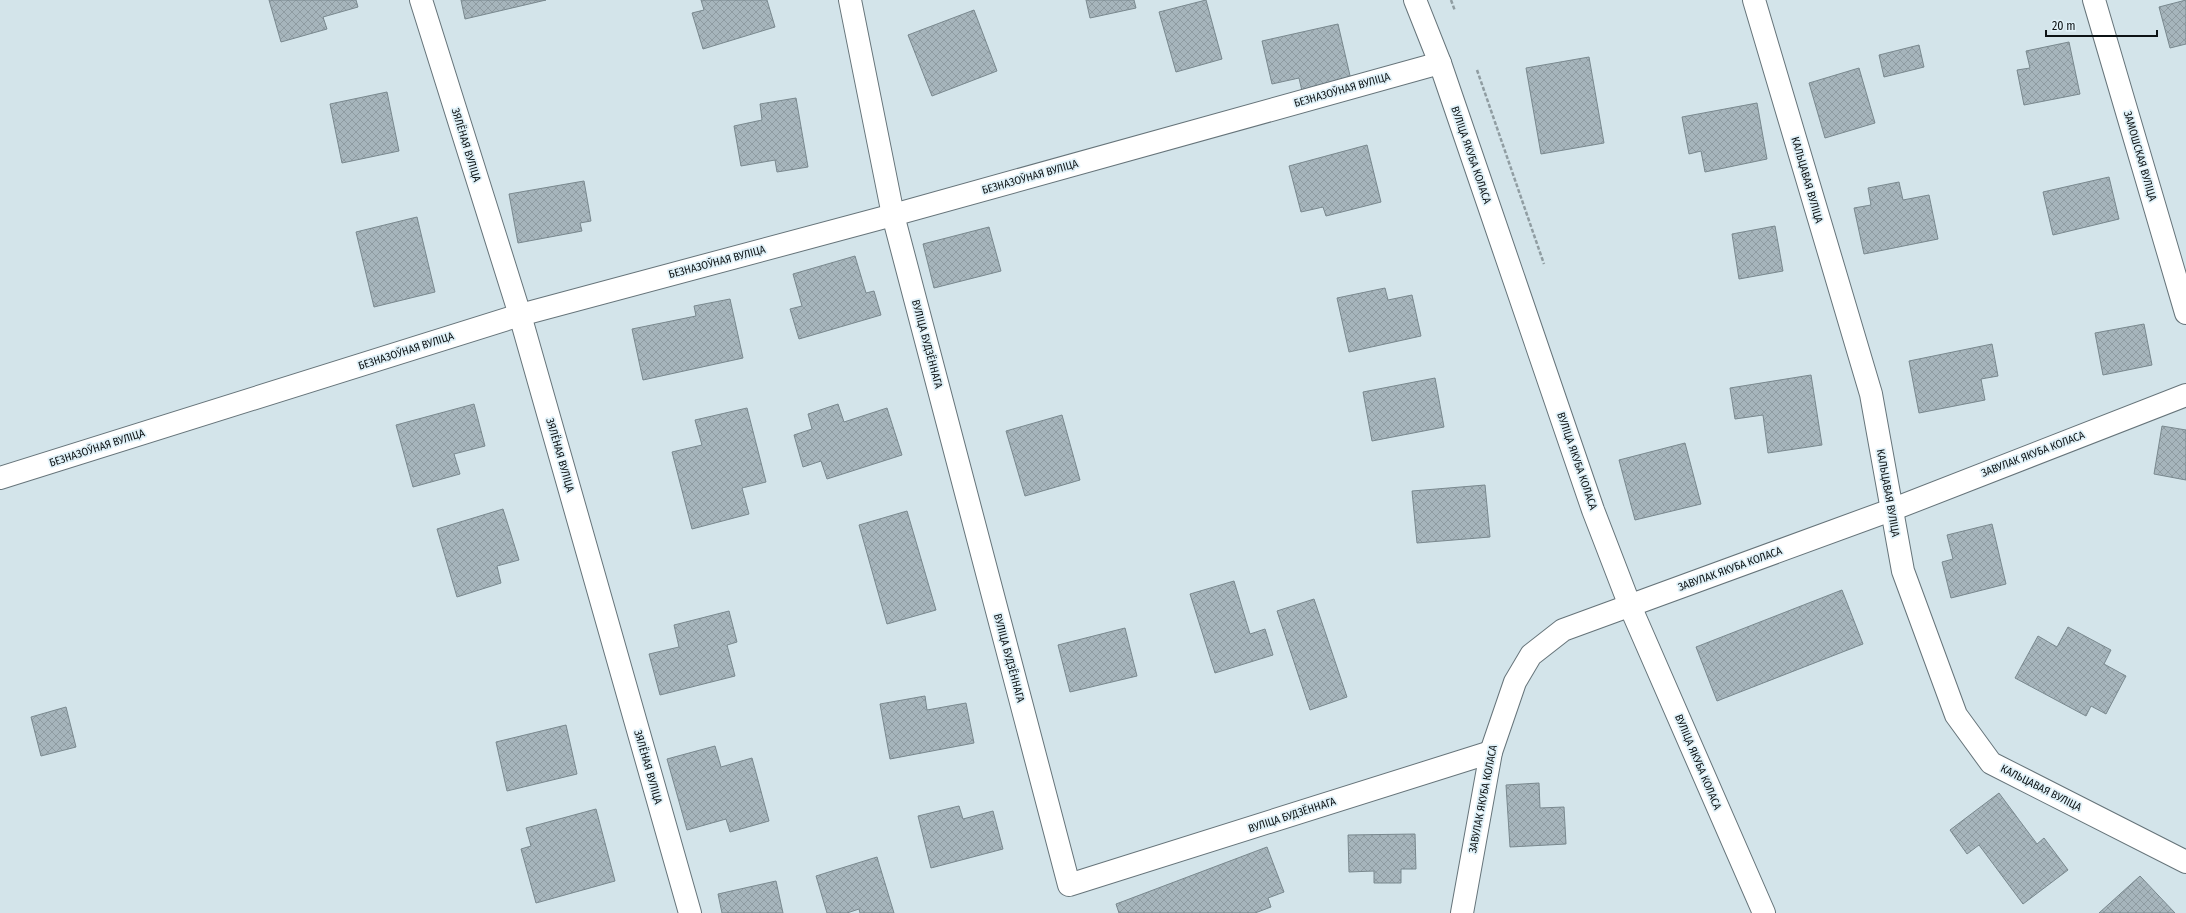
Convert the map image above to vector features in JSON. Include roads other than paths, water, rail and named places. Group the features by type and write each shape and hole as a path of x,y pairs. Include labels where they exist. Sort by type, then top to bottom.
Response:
{"street":[{"name":"ЗЯЛЁНАЯ ВУЛІЦА","path":"421,0 520,315 690,913"},
{"name":"ВУЛІЦА БУДЗЁННАГА","path":"850,0 893,215 1069,885 1491,752"},
{"name":"ВУЛІЦА ЯКУБА КОЛАСА","path":"1415,0 1440,63 1593,510 1630,606 1764,913"},
{"name":"КАЛЬЦАВАЯ ВУЛІЦА","path":"1754,0 1870,394 1891,510 1904,571 1956,715 1991,763 2186,862"},
{"name":"ЗАМОШСКАЯ ВУЛІЦА","path":"2094,0 2186,313"},
{"name":"БЕЗНАЗОЎНАЯ ВУЛІЦА","path":"0,478 520,315 893,215 1440,63"},
{"name":"ЗАВУЛАК ЯКУБА КОЛАСА","path":"1462,913 1491,752 1515,682 1531,655 1563,630 1891,510 2186,395"}]}
